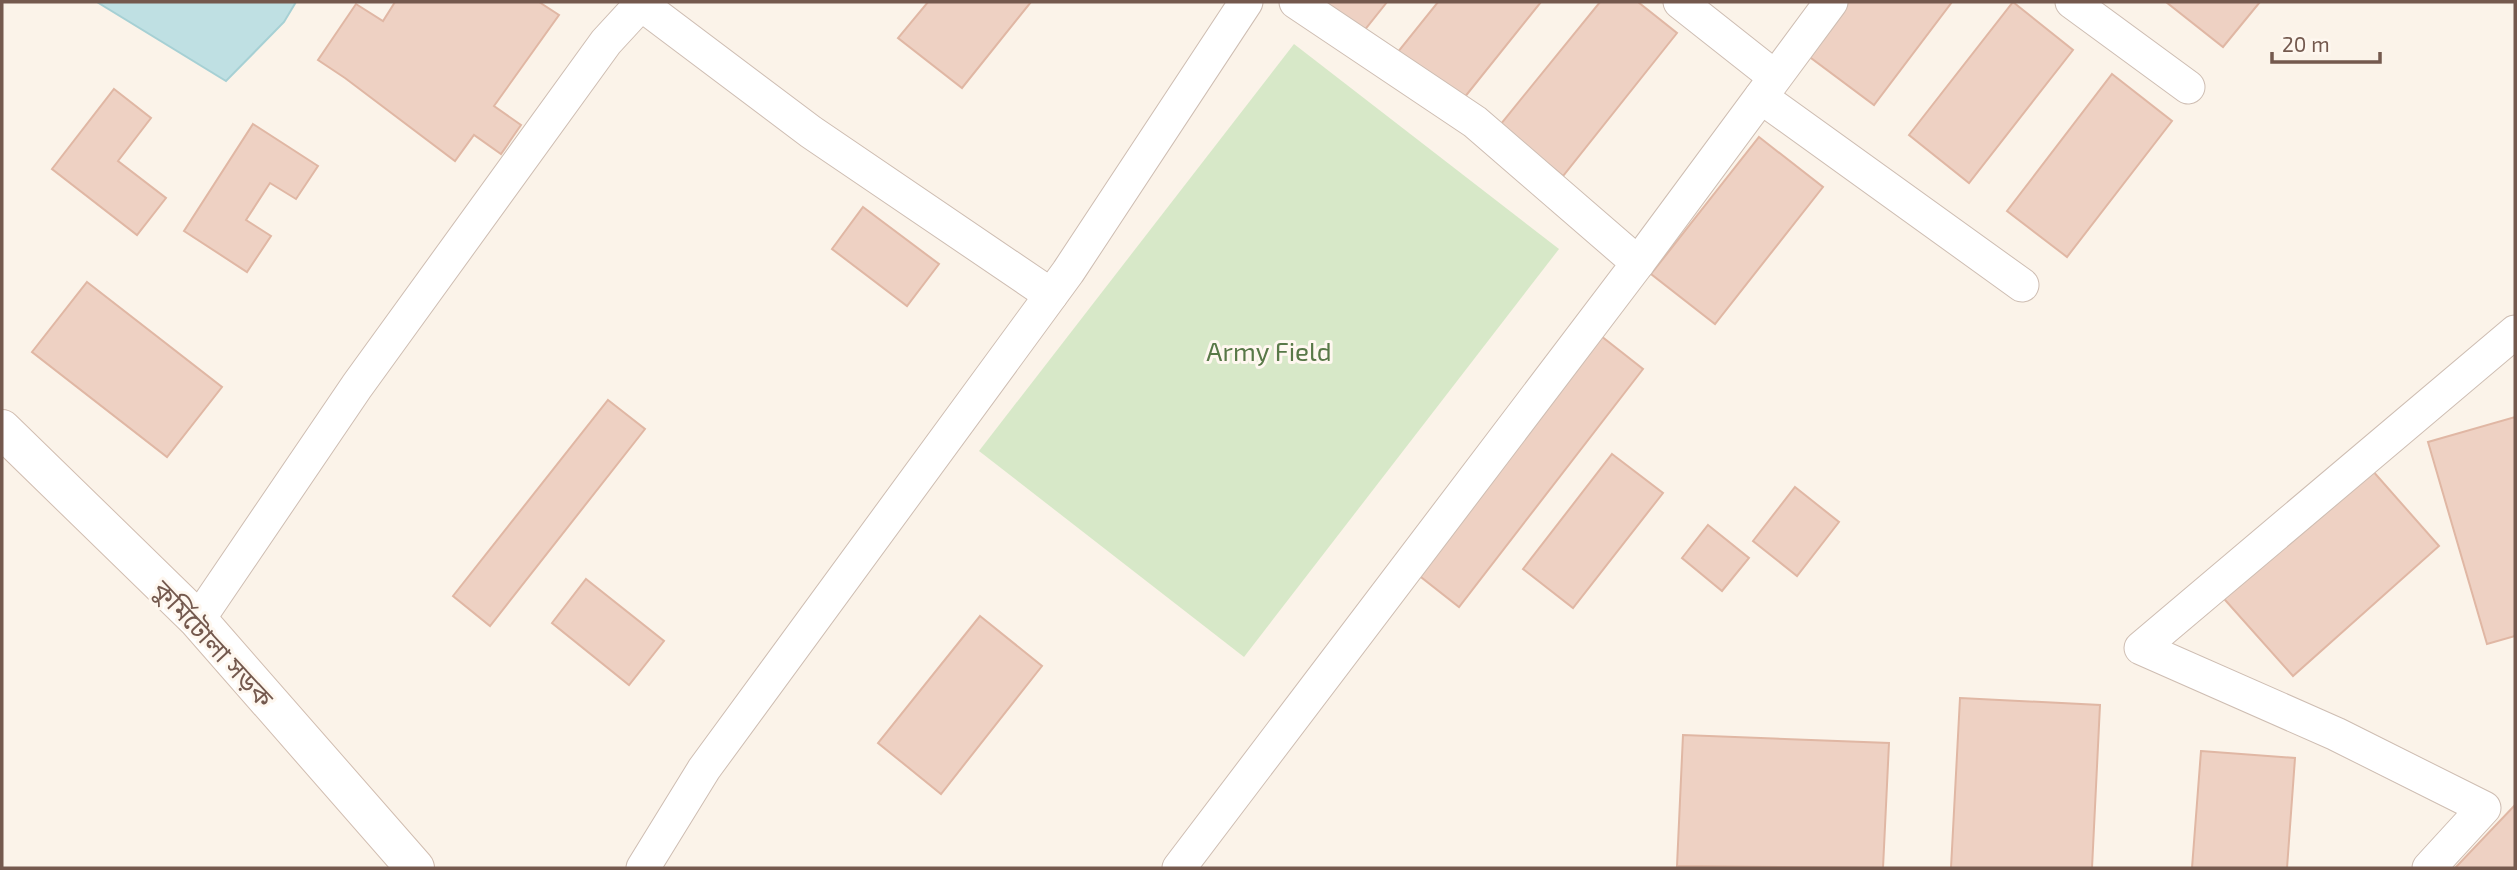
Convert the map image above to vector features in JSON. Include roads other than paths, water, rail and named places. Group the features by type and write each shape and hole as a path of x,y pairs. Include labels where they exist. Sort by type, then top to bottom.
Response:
{"street":[{"path":"643,868 704,769 1051,295 1246,2"},
{"path":"1296,2 1475,122 1638,263"},
{"path":"1680,2 1768,87 2022,285"},
{"path":"1179,868 1638,263 1831,2"},
{"path":"2073,2 2188,87"},
{"path":"198,620 373,364 606,42 641,4 811,132 1051,295"},
{"path":"2429,868 2484,808 2336,734 2141,648 2515,332"},
{"name":"কুর্মিটোলা সড়ক","path":"2,429 198,620 415,868"}],"water":[{"path":"97,2 296,2 284,22 226,81"}],"park label":[{"name":"Army Field","path":"1269,350"}]}
